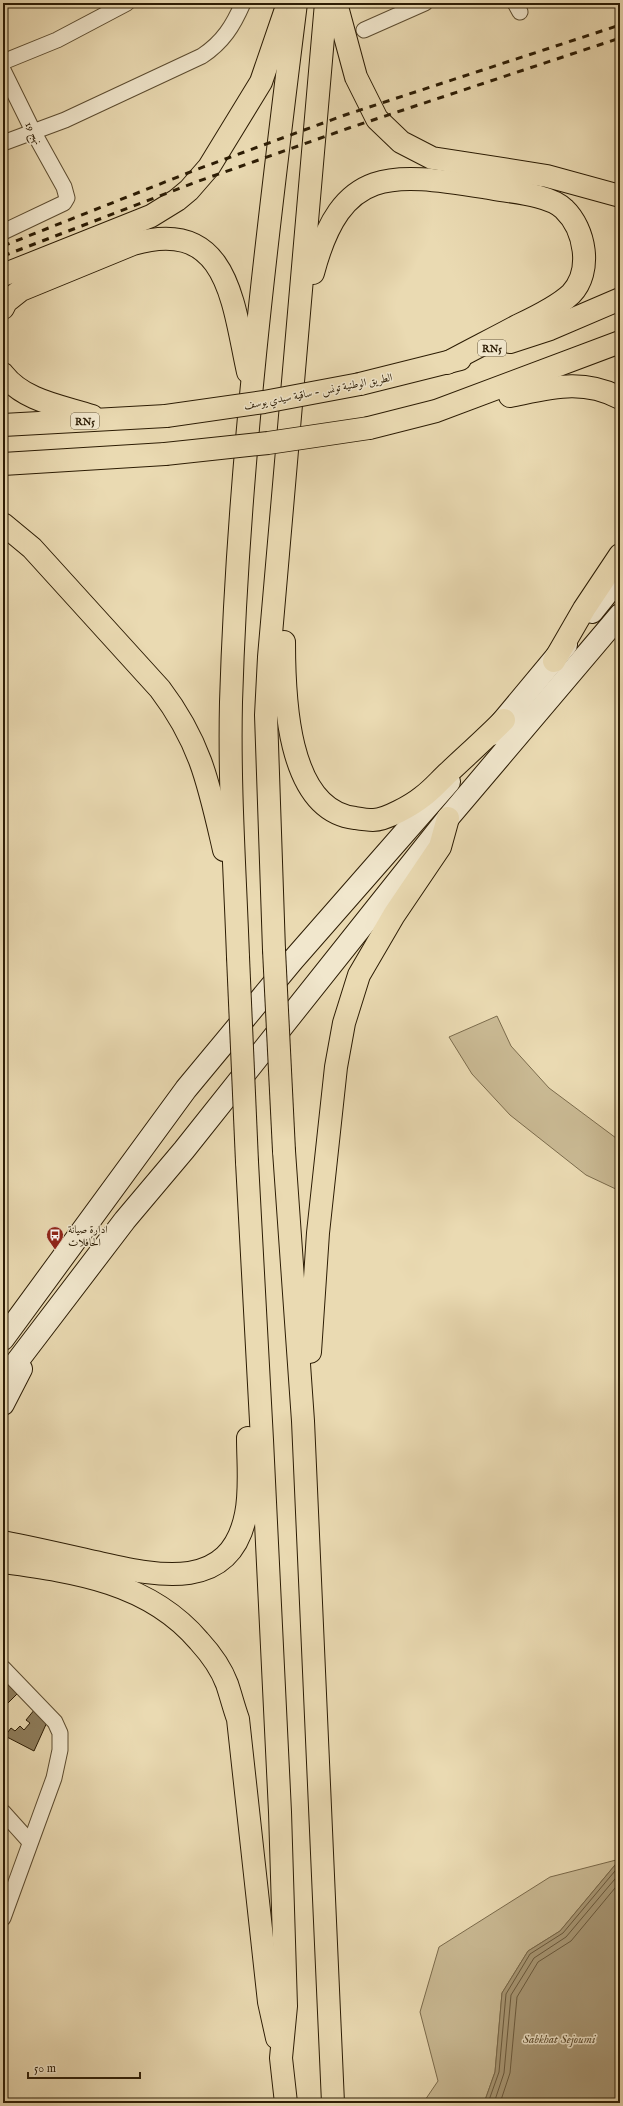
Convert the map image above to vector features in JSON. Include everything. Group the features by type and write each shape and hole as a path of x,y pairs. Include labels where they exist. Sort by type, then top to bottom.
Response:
{"highway":[{"path":"3,275 151,216 171,204 189,190 210,167 261,82 288,3"},
{"path":"281,2058 286,2006 280,1836 238,957 232,802 231,704 239,548 252,391 296,3"},
{"path":"326,3 266,714 274,950 284,1151 303,1421 333,2103"},
{"path":"336,3 356,77 376,119 401,142 432,158 547,176 620,196"},
{"path":"299,327 319,250 328,228 343,204 365,188 383,180 410,178 436,180 539,196 563,208 578,228 585,252 582,272 571,293 551,308 447,363"},
{"path":"3,308 6,302 21,290 133,244 152,238 172,238 190,244 207,254 220,268 229,286 252,391"},
{"name":"الطريق الوطنية تونس - ساقية سيدي يوسف","path":"3,425 166,416 264,402 360,384 447,363 550,329 620,299"},
{"path":"436,411 620,342"},
{"path":"3,374 17,389 35,398 107,420"},
{"path":"3,464 166,454 268,443 369,428 436,411 564,385 588,386 609,392 620,398"},
{"path":"3,524 32,548 160,689 182,720 200,755 206,774 236,904"},
{"path":"554,661 584,609 620,554"},
{"path":"278,560 283,588 284,683 288,718 299,766 312,791 329,808 348,817 375,820 398,812 423,797 504,720"},
{"path":"303,1421 309,1386 312,1312 318,1233 336,1067 344,1023 359,975 394,916 440,847 448,818"},
{"path":"3,1542 137,1571 168,1575 188,1574 206,1569 222,1561 234,1547 246,1514 250,1381 258,1354"},
{"path":"3,1562 101,1580 150,1600 185,1624 214,1660 227,1683 238,1719 269,2002 281,2058 286,2103"}],"main road":[{"path":"3,1339 186,1089 293,960 504,720 554,661 620,577"},
{"path":"3,1380 125,1220 189,1144 448,818 620,615"},
{"path":"3,1404 38,1334"},
{"path":"3,1532 31,1547"}],"street":[{"path":"3,62 57,40 127,3"},
{"path":"3,143 34,133 202,56 221,42 243,3"},
{"path":"364,30 425,3"},
{"name":"نهج 19","path":"3,70 34,133 67,194 64,204 3,232"},
{"path":"3,1668 50,1716 60,1733 60,1750 54,1778 3,1918"},
{"path":"3,1812 30,1842"}],"shaded area":[{"path":"497,1016 511,1046 549,1088 620,1141 620,1191 586,1175 510,1115 472,1074 449,1037"},
{"path":"620,1859 560,1931 528,1951 502,1993 495,2072 484,2103 423,2103 438,2081 420,2012 439,1947 550,1877"}],"water":[{"name":"Sabkhat Sejoumi","path":"620,1859 620,2103 484,2103 495,2072 502,1993 528,1951 560,1931"}],"building":[{"path":"3,1680 17,1694 8,1703 3,1698"},
{"path":"35,1709 48,1720 34,1751 5,1736 11,1728 15,1731 20,1726 24,1730 30,1723 26,1720"}],"railway":[{"path":"3,246 198,169 345,115 620,25"},
{"path":"3,256 199,181 349,128 620,38"}],"place":[{"name":"ادارة صيانة الحافلات","path":"55,1250"}]}
